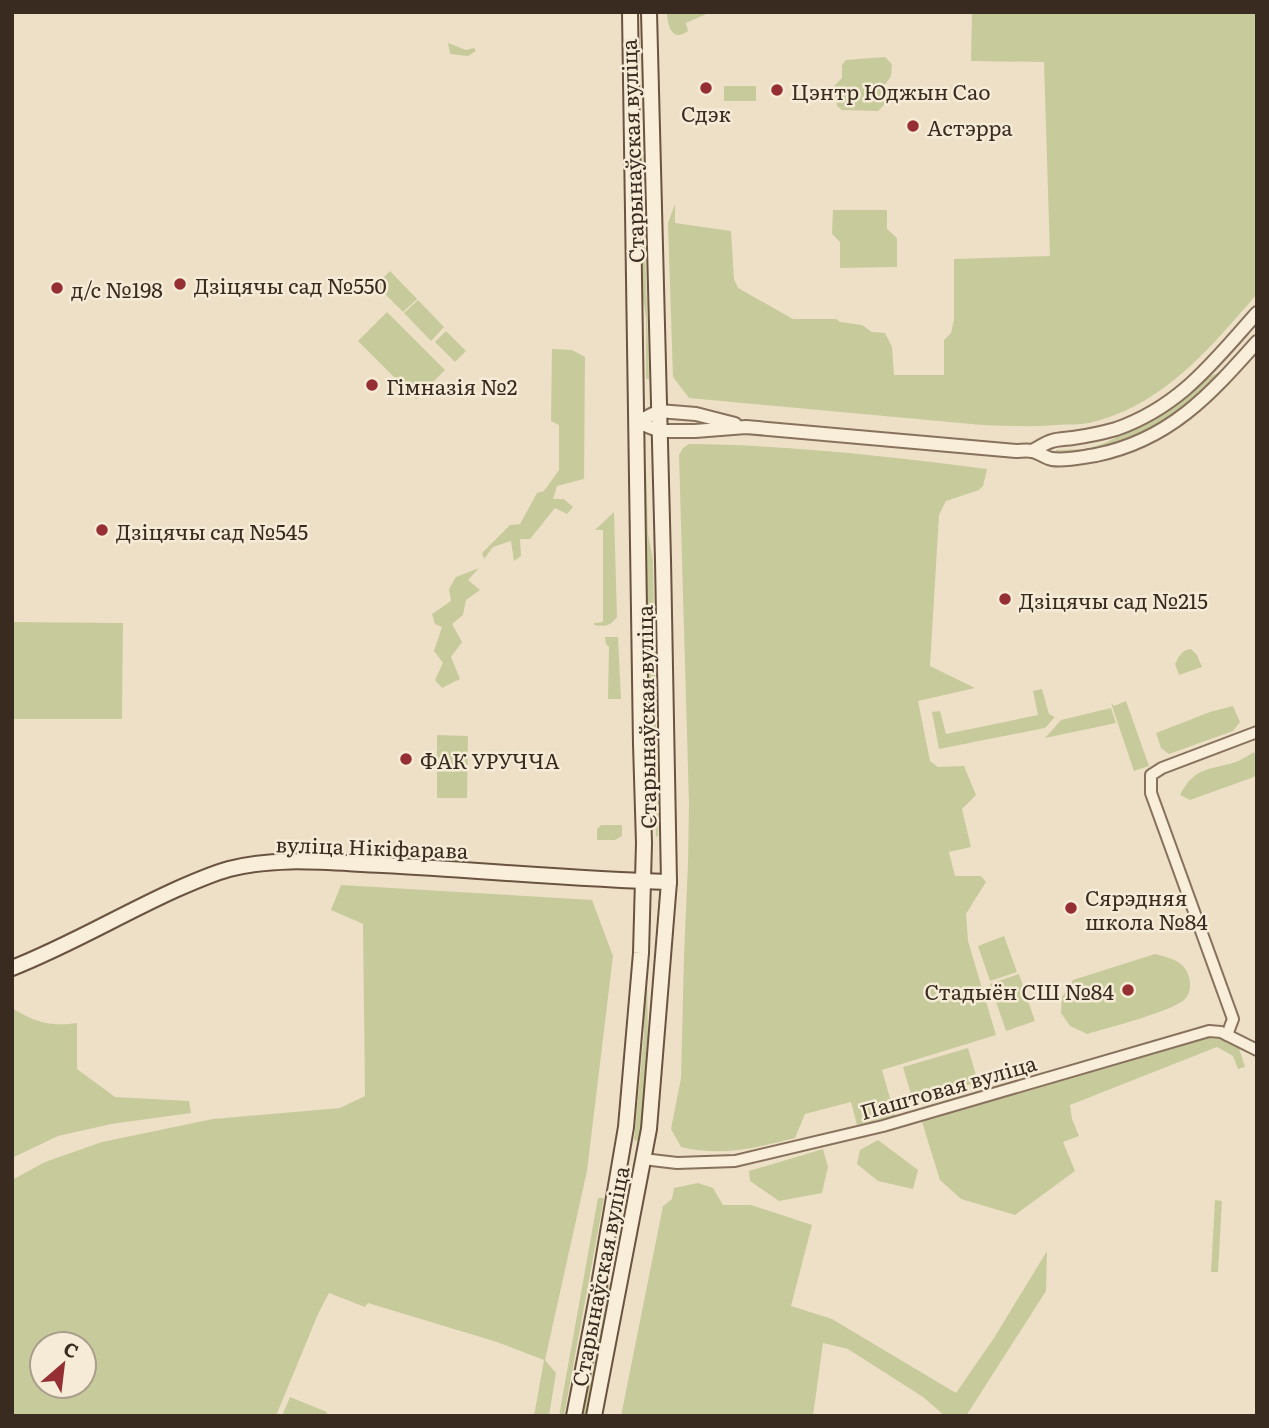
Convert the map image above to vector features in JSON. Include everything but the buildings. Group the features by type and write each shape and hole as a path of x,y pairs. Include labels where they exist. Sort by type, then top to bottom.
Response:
{"main road":[{"name":"Старынаўская вуліца","path":"574,1416 622,1155 641,953 645,843 629,12"},
{"name":"Старынаўская вуліца","path":"594,1416 649,1129 669,882 649,12"},
{"name":"вуліца Нікіфарава","path":"12,968 195,882 231,868 262,863 313,862 669,882"},
{"path":"622,1155 643,1159"}],"street":[{"path":"1032,451 1050,441 1112,430 1130,424 1161,408 1202,374 1257,313"},
{"path":"636,422 659,411 696,414 746,427 1032,451 1052,459 1073,458 1113,451 1166,427 1199,403 1257,342"},
{"path":"636,422 660,432 746,427"},
{"path":"1227,1035 1233,1019 1150,786 1152,775 1162,768 1257,732"},
{"name":"Паштовая вуліца","path":"643,1159 677,1163 734,1161 883,1126 1206,1032 1217,1031 1257,1050"}],"green space":[{"path":"635,12 638,12 649,379 646,379 646,317 641,286"},
{"path":"667,12 711,12 686,23 688,31 678,35 668,23"},
{"path":"972,12 1257,12 1257,294 1203,354 1162,389 1116,415 1089,423 982,425 689,398 673,377 668,223 675,204 675,223 731,231 734,279 738,288 793,319 836,319 862,325 872,332 885,333 892,347 894,375 944,375 944,340 951,333 954,320 954,259 1050,256 1044,62 971,61"},
{"path":"448,43 466,50 474,48 476,51 468,56 450,54"},
{"path":"885,57 892,64 891,76 884,86 884,105 878,111 842,110 837,106 834,86 842,78 842,65 846,60"},
{"path":"724,86 756,86 756,101 724,101"},
{"path":"833,210 887,210 887,229 897,238 897,267 840,268 840,242 832,234"},
{"path":"390,271 417,299 403,312 376,285"},
{"path":"418,300 444,327 431,341 404,313"},
{"path":"387,312 445,370 416,399 358,341"},
{"path":"446,331 466,351 455,362 435,342"},
{"path":"552,349 572,350 585,357 584,479 557,486 553,499 564,499 573,507 567,514 555,508 530,539 520,539 521,556 514,561 511,541 493,547 484,559 482,553 510,525 520,524 537,493 544,491 559,470 559,425 551,421"},
{"path":"1218,373 1220,375 1206,389 1177,413 1144,432 1089,450 1056,452 1086,449 1105,443 1164,413 1208,377"},
{"path":"689,444 838,452 987,469 983,486 979,490 946,501 939,515 930,666 975,688 918,701 930,761 938,767 964,766 976,795 962,809 971,847 949,852 955,876 981,876 986,882 966,914 968,941 996,1035 882,1070 895,1116 857,1125 851,1102 805,1114 795,1138 724,1151 681,1147 671,1129 681,1078 688,862 689,804 679,455"},
{"path":"644,468 648,534 653,560 656,837 650,743"},
{"path":"614,512 617,617 607,625 594,625 603,622 603,530 595,530"},
{"path":"479,568 468,580 480,590 466,600 463,615 452,624 462,642 451,657 460,679 442,688 435,680 443,663 434,651 442,627 435,624 432,614 451,601 449,589 456,577"},
{"path":"12,622 123,623 122,719 12,719"},
{"path":"605,637 618,637 621,699 608,699 609,647"},
{"path":"1191,649 1202,667 1179,675 1175,664 1183,652"},
{"path":"1042,689 1049,714 1055,717 1045,728 939,749 932,712 940,711 946,734 1038,715 1033,691"},
{"path":"1126,701 1149,766 1134,771 1111,703 1114,706"},
{"path":"1233,706 1240,722 1233,731 1169,754 1161,748 1156,733"},
{"path":"1111,708 1116,723 1045,738 1061,720"},
{"path":"437,735 468,736 467,798 437,798"},
{"path":"1254,752 1257,768 1254,777 1190,800 1180,795 1196,775 1236,762"},
{"path":"601,825 622,825 622,836 615,840 597,840 597,829"},
{"path":"341,885 592,900 613,956 587,1171 545,1360 556,1373 549,1416 534,1416 544,1360 497,1342 368,1303 365,1307 329,1293 276,1416 12,1416 12,1180 45,1162 102,1142 213,1119 340,1108 365,1096 363,924 331,910"},
{"path":"649,919 648,1041 642,1142 634,1140 644,1034 644,974"},
{"path":"1004,936 1017,972 990,981 978,946"},
{"name":"Стадыён СШ №84","path":"1155,954 1176,961 1184,967 1190,983 1186,998 1155,1014 1087,1034 1070,1026 1061,1013 1062,997 1073,980"},
{"path":"1019,974 1035,1021 1006,1031 990,984"},
{"path":"12,1008 43,1022 77,1023 77,1069 115,1097 189,1101 191,1113 111,1124 58,1136 12,1158"},
{"path":"1208,1038 1220,1039 1239,1048 1245,1067 1238,1069 1233,1056 1217,1047 1070,1105 1079,1136 1063,1142 1075,1171 1015,1215 961,1199 940,1180 922,1122"},
{"path":"968,1048 978,1082 913,1101 903,1067"},
{"path":"878,1140 918,1170 913,1189 878,1181 857,1164 860,1150"},
{"path":"823,1149 828,1167 822,1193 779,1201 750,1181 749,1171"},
{"path":"698,1183 713,1188 723,1205 751,1205 812,1225 791,1306 832,1319 956,1393 994,1338 1047,1251 1046,1291 966,1416 945,1416 923,1397 848,1349 823,1343 813,1416 621,1416 663,1206 672,1199 674,1188"},
{"path":"598,1198 604,1198 564,1416 559,1416"},
{"path":"1215,1200 1222,1201 1218,1272 1211,1272"},
{"path":"618,1201 622,1202 607,1278 610,1292 586,1416 580,1416"},
{"path":"290,1397 327,1412 326,1416 282,1416"}],"place":[{"name":"Сдэк","path":"706,88"},
{"name":"Цэнтр Юджын Сао","path":"777,90"},
{"name":"Астэрра","path":"913,126"},
{"name":"Дзіцячы сад №550","path":"180,284"},
{"name":"д/с №198","path":"57,288"},
{"name":"Гімназія №2","path":"372,385"},
{"name":"Дзіцячы сад №545","path":"102,530"},
{"name":"Дзіцячы сад №215","path":"1005,599"},
{"name":"ФАК УРУЧЧА","path":"406,759"},
{"name":"Сярэдняя школа №84","path":"1071,908"},
{"name":"Стадыён СШ №84","path":"1128,990"}]}
